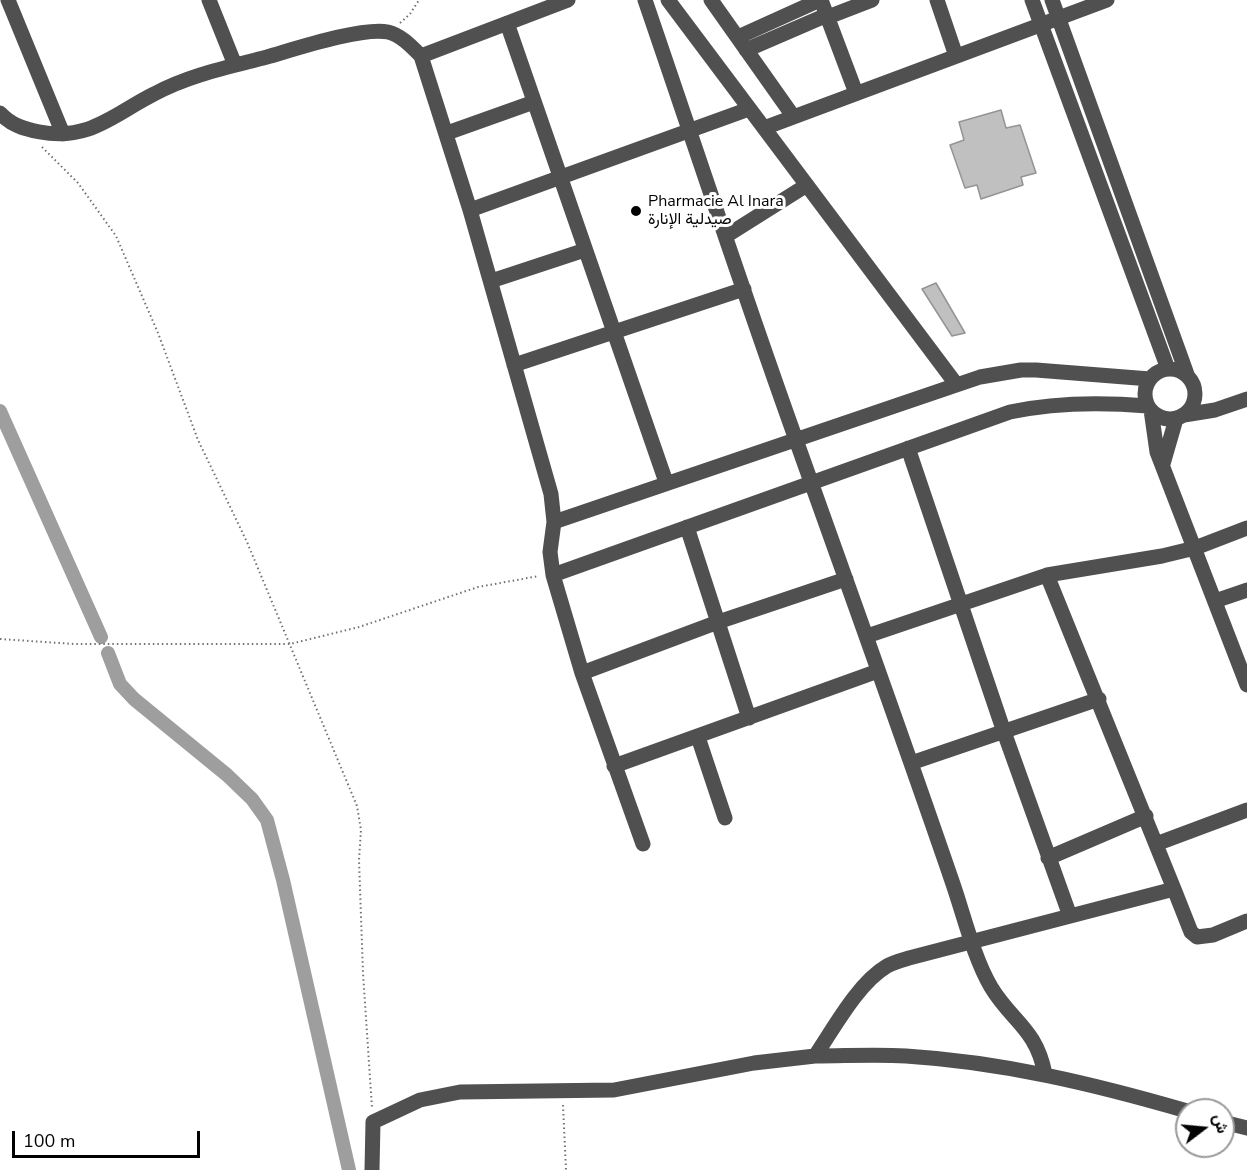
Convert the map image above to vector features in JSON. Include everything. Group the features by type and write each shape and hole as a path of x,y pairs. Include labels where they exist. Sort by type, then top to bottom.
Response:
{"street":[{"path":"8,0 63,134"},
{"path":"209,0 235,65"},
{"path":"421,56 568,0"},
{"path":"645,0 795,439 867,636 973,942 989,984 1038,1048 1045,1074"},
{"path":"668,0 956,384"},
{"path":"711,0 793,116"},
{"path":"742,44 821,0 856,93"},
{"path":"742,44 872,0"},
{"path":"937,0 956,56"},
{"path":"1032,0 1168,369"},
{"path":"1052,0 1195,396 1190,410 1180,417 1162,464"},
{"path":"764,128 1107,0"},
{"path":"507,24 666,482"},
{"path":"0,113 22,129 63,134 81,132 98,126 154,93 192,78 348,36 372,32 388,33 401,38 421,56 471,210 551,494 554,522 550,552 553,575 582,672 643,844"},
{"path":"447,134 534,102"},
{"path":"471,210 749,109"},
{"path":"726,236 807,185"},
{"path":"491,281 585,250"},
{"path":"514,365 744,288"},
{"path":"1188,377 1168,369 1150,379 1145,392 1154,439 1215,601 1241,653 1247,685"},
{"path":"554,522 956,384 995,374 1021,370 1150,379"},
{"path":"1195,396 1224,408"},
{"path":"553,575 908,448 1025,409 1090,402 1149,408 1164,419 1224,408 1247,399"},
{"path":"908,448 1004,732 1070,916"},
{"path":"687,527 749,718"},
{"path":"867,636 1047,575 1142,560 1194,548 1247,528"},
{"path":"1047,575 1099,699 1191,932 1197,937 1213,935 1247,921"},
{"path":"582,672 718,622 846,579"},
{"path":"1215,601 1247,590"},
{"path":"614,766 698,738 878,671"},
{"path":"911,763 1099,699"},
{"path":"698,738 725,818"},
{"path":"1156,844 1247,810"},
{"path":"1048,858 1146,816"},
{"path":"815,1056 850,1005 867,984 886,967 909,958 1174,889"},
{"path":"372,1170 373,1122 420,1100 460,1092 614,1090 754,1063 815,1056 904,1056 1003,1066 1108,1088 1175,1108"}],"path":[{"path":"388,33 410,14 419,0"},
{"path":"39,144 78,183 116,236 158,333 198,440 247,542 357,806 361,830 359,860 363,973 373,1122"},
{"path":"0,639 74,645 290,644 359,627 478,587 553,575"},
{"path":"563,1090 566,1170"}],"building":[{"path":"1001,110 1006,128 1020,125 1036,173 1021,177 1023,185 981,199 977,185 965,188 950,145 964,140 959,122"},
{"path":"936,283 965,333 952,336 922,289"}],"waterway":[{"path":"0,411 101,637"},
{"path":"108,653 120,684 134,699 227,775 252,799 267,820 283,880 349,1170"}],"place":[{"name":"Pharmacie Al Inara صيدلية الإنارة","path":"636,211"}]}
